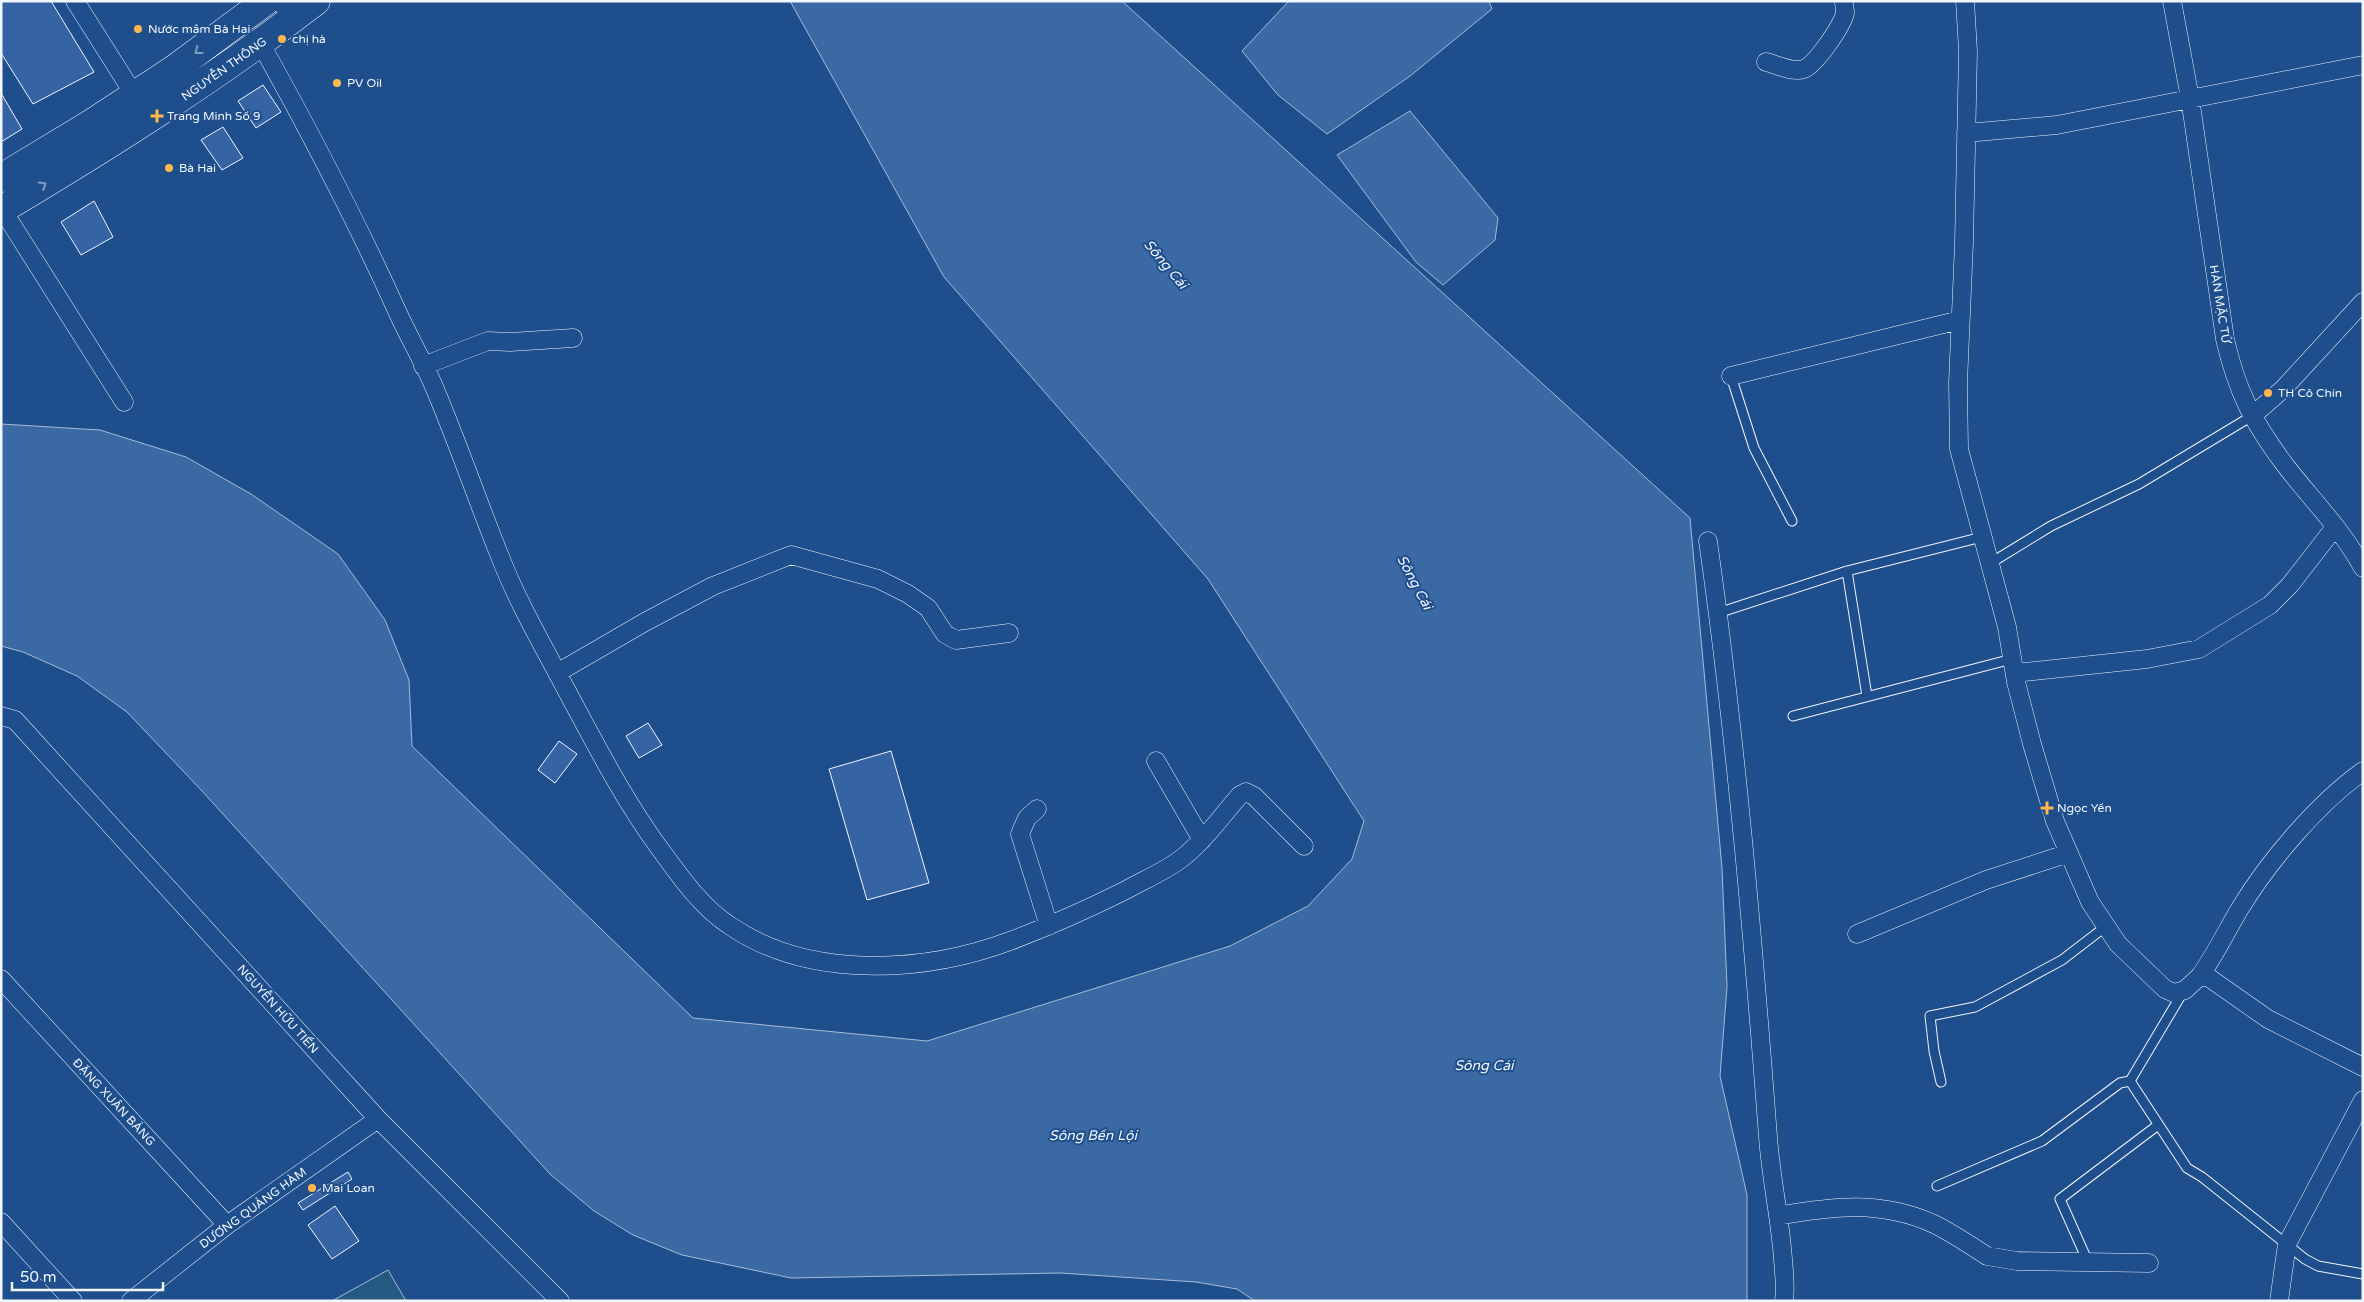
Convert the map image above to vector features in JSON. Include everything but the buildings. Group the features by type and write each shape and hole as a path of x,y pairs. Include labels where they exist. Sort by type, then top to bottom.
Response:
{"main road":[{"path":"1,178 135,96 266,1"},
{"name":"NGUYỄN THÔNG","path":"2,209 150,119 261,44 286,10 316,1"}],"street":[{"path":"75,1 135,96"},
{"path":"1766,62 1794,70 1805,68 1813,62 1842,20 1845,12 1844,1"},
{"path":"1965,1 1968,50 1958,384 1959,449 2007,627 2014,666 2049,801 2090,902 2105,926 2133,959 2165,989 2174,993 2185,990 2200,976 2220,947 2239,910 2286,847 2318,808 2363,770"},
{"name":"HÀN MẶC TỬ","path":"2172,1 2190,98 2225,339 2233,375 2252,416 2285,465 2335,526 2363,568"},
{"path":"261,44 370,250 423,366 502,563 557,673 611,775 644,827 673,866 717,917 732,928 788,953 834,964 891,966 979,951 1048,926 1085,910 1177,862 1202,840 1240,795 1246,792 1254,796 1304,846"},
{"path":"1966,133 2057,126 2363,65"},
{"path":"2,209 124,402"},
{"path":"2252,416 2283,389 2363,302"},
{"path":"1731,376 1960,320"},
{"path":"423,366 488,341 510,342 574,338"},
{"path":"2014,666 2147,659 2199,649 2270,605 2290,585 2335,526"},
{"path":"1708,541 1718,613 1756,975 1769,1151 1786,1292 1784,1301"},
{"path":"557,673 644,622 713,586 791,555 878,579 901,590 928,608 945,634 956,640 1009,633"},
{"path":"1,732 8,718"},
{"name":"NGUYỄN HỮU TIẾN","path":"8,718 378,1119 560,1301"},
{"path":"1156,760 1202,840"},
{"path":"1037,809 1027,818 1020,834 1048,926"},
{"path":"1857,934 1986,880 2069,854"},
{"path":"2200,976 2214,980 2268,1019 2363,1067"},
{"name":"ĐẶNG XUÂN BẢNG","path":"1,979 228,1226"},
{"path":"2279,1301 2287,1244 2363,1100"},
{"name":"DƯƠNG QUẢNG HÀM","path":"131,1301 228,1226 378,1119"},
{"path":"1778,1216 1848,1205 1871,1207 1904,1214 1934,1224 1987,1256 1996,1259 2149,1263"},
{"path":"1,1222 73,1301"}],"lane":[{"path":"1731,376 1754,448 1792,521"},
{"path":"1989,565 2051,526 2139,484 2252,416"},
{"path":"1718,613 1847,571 1982,537"},
{"path":"1847,571 1867,696"},
{"path":"1793,716 1867,696 2014,666"},
{"path":"1941,1082 1934,1051 1930,1016 1974,1007 2062,960 2105,926"},
{"path":"1936,1186 2042,1141 2120,1083 2130,1081 2185,990"},
{"path":"2130,1081 2187,1168 2202,1176 2305,1259 2318,1266 2363,1274"},
{"path":"2088,1262 2060,1199 2158,1125"}],"shaded area":[{"path":"388,1270 406,1301 332,1301"}],"water":[{"name":"Sông Cái","path":"790,1 1122,1 1690,518 1722,868 1727,987 1720,1076 1747,1195 1747,1301 1255,1301 1237,1289 1196,1282 1060,1273 791,1278 682,1255 633,1235 594,1211 550,1174 203,792 127,712 77,676 23,652 1,646 1,424 100,430 186,457 251,494 338,554 385,620 409,680 412,746 693,1018 927,1041 1230,946 1308,906 1352,859 1364,821 1208,579 944,277"},
{"path":"1289,1 1489,1 1492,9 1410,76 1327,134 1278,95 1242,51"},
{"path":"1410,111 1498,218 1495,240 1443,285 1416,262 1337,155"}],"place":[{"name":"Nước mắm Bà Hai","path":"138,29"},
{"name":"chị hà","path":"282,39"},
{"name":"PV Oil","path":"337,83"},
{"name":"Trang Minh Số 9","path":"157,116"},
{"name":"Bà Hai","path":"169,168"},
{"name":"TH Cô Chín","path":"2268,393"},
{"name":"Ngọc Yến","path":"2047,808"},
{"name":"Mai Loan","path":"312,1188"}],"water label":[{"name":"Sông Bến Lội","path":"1093,1135"}]}
